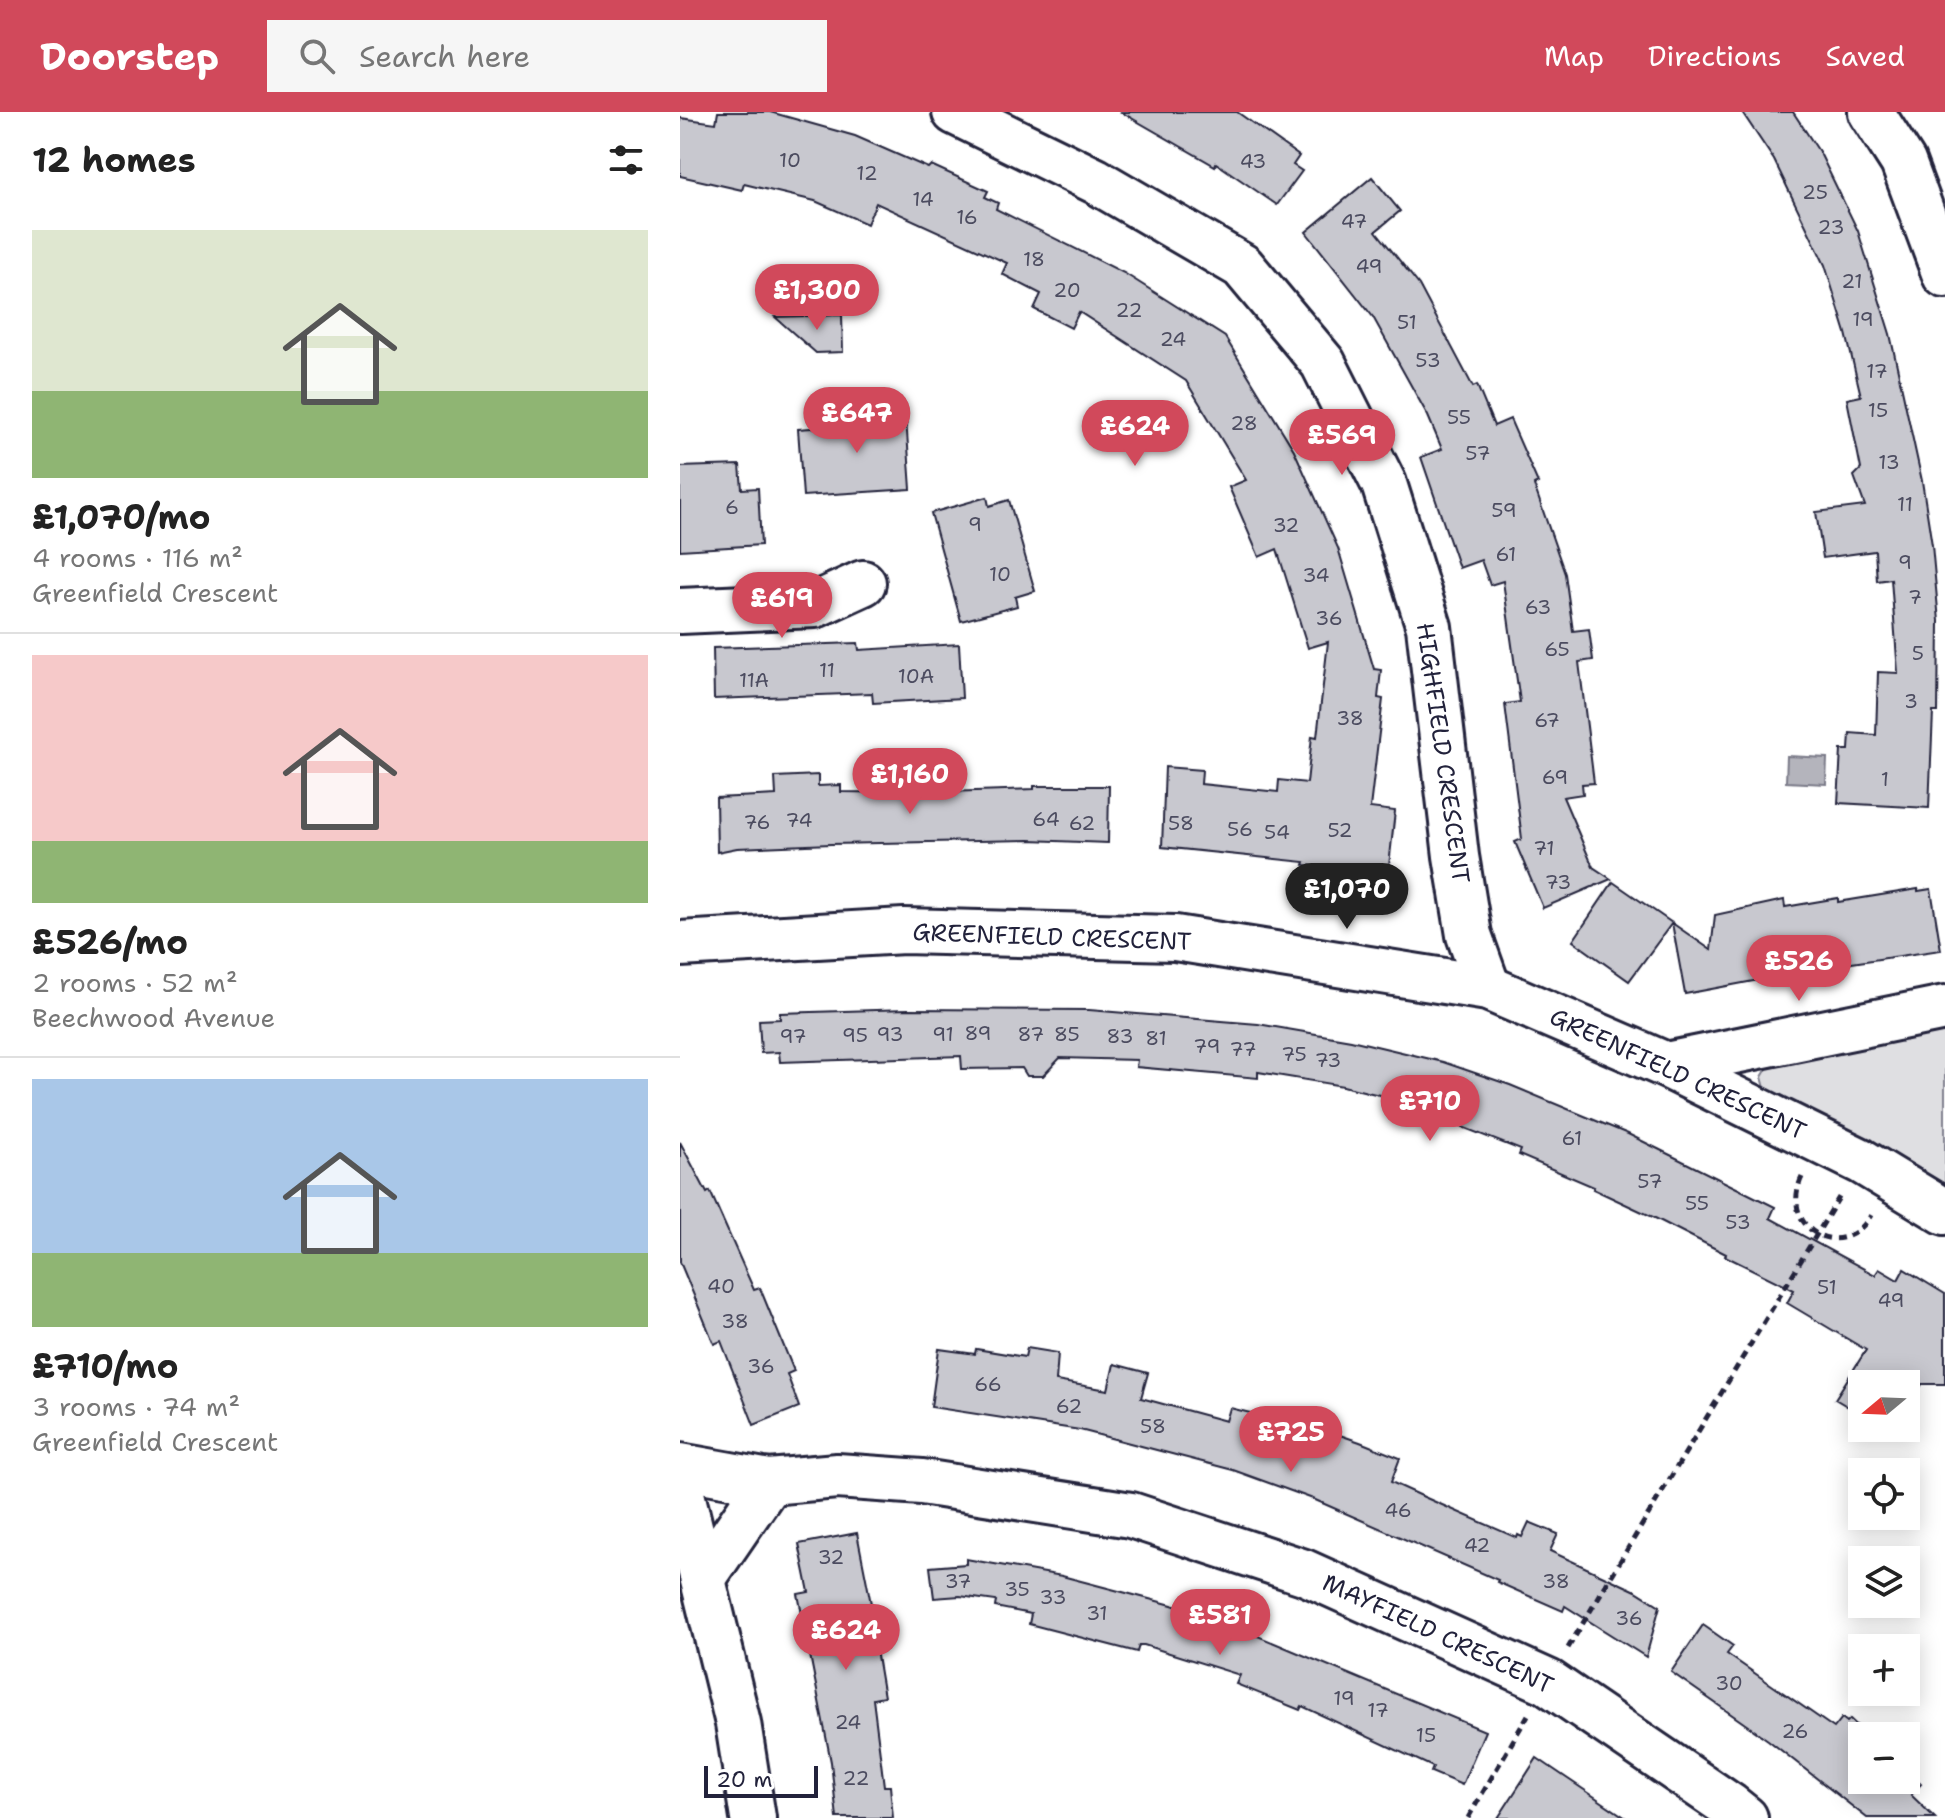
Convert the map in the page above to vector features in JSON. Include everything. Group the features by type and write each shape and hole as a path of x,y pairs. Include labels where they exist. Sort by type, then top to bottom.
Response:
{"street":[{"name":"HIGHFIELD CRESCENT","path":"955,112 1096,181 1242,266 1323,363 1384,484 1429,627 1456,856 1469,935 1488,988"},
{"path":"1871,112 1903,162 1945,275"},
{"path":"680,611 815,605 863,583"},
{"name":"GREENFIELD CRESCENT","path":"680,944 904,931 1175,938 1488,988 1666,1065 1861,1161 1945,1212"},
{"path":"1666,1065 1945,1008"},
{"name":"MAYFIELD CRESCENT","path":"680,1466 769,1482 837,1476 922,1482 1131,1515 1304,1572 1548,1682 1745,1818"},
{"path":"704,1577 769,1482"},
{"path":"680,1486 738,1723 753,1818"}],"path":[{"path":"1468,1818 1861,1161"},
{"path":"1802,1177 1796,1190 1797,1208 1804,1224 1817,1236 1836,1239 1852,1234 1865,1225 1872,1214"}],"shaded area":[{"path":"1787,756 1827,758 1826,784 1786,782"},
{"path":"1945,1027 1945,1192 1767,1095 1762,1077 1774,1057"}],"building":[{"path":"718,112 770,112 855,136 928,168 931,165 988,191 985,197 998,203 996,209 1124,273 1225,337 1294,450 1338,548 1374,669 1381,670 1378,698 1383,699 1370,808 1395,811 1388,875 1304,865 1305,862 1162,847 1165,767 1202,770 1201,784 1278,792 1279,780 1307,783 1312,736 1317,737 1328,642 1308,648 1277,549 1259,557 1229,487 1246,480 1186,381 1079,312 1071,328 1034,309 1041,294 1002,274 1007,263 876,203 867,224 815,201 744,184 742,190 680,176 680,118 716,123"},
{"path":"1121,112 1237,112 1299,156 1293,165 1302,171 1277,205 1216,163 1215,166"},
{"path":"1742,112 1793,112 1820,153 1858,231 1890,334 1922,481 1939,621 1938,712 1933,712 1929,808 1838,803 1841,750 1849,750 1850,733 1876,735 1878,672 1898,673 1891,579 1877,581 1875,551 1823,558 1816,512 1865,506 1854,476 1861,469 1847,399 1861,396 1825,265 1774,160"},
{"path":"1372,177 1400,211 1376,231 1419,285 1473,387 1477,385 1494,426 1510,419 1538,483 1534,485 1565,574 1573,631 1589,629 1593,660 1579,662 1594,783 1582,784 1583,794 1563,797 1593,867 1611,879 1543,908 1515,842 1522,839 1505,704 1520,702 1503,581 1490,585 1481,560 1459,568 1421,457 1442,449 1428,416 1373,317 1306,232"},
{"path":"842,315 843,352 816,353 775,317"},
{"path":"905,404 911,489 803,496 798,429 852,425 852,420 873,419 872,406"},
{"path":"740,465 742,489 758,488 761,545 680,550 680,467"},
{"path":"987,497 989,506 1009,500 1035,591 1015,597 1017,606 961,621 931,513"},
{"path":"858,643 859,650 959,644 962,698 873,703 872,693 714,699 713,648"},
{"path":"818,775 818,786 841,785 841,792 917,793 1034,789 1034,786 1109,786 1108,843 1029,840 831,844 737,848 717,852 716,798 776,795 775,777"},
{"path":"1613,882 1711,950 1715,915 1784,900 1785,907 1838,898 1838,902 1931,889 1941,950 1838,965 1685,994 1672,923 1629,981 1573,941"},
{"path":"908,1009 1089,1010 1258,1024 1351,1040 1443,1062 1510,1085 1628,1134 1775,1207 1770,1218 1875,1275 1879,1269 1898,1280 1904,1269 1945,1294 1945,1384 1922,1384 1920,1387 1920,1370 1853,1370 1866,1350 1787,1303 1794,1290 1594,1187 1519,1155 1521,1150 1434,1116 1436,1109 1343,1086 1258,1072 1258,1078 1136,1067 1137,1060 1060,1058 1043,1076 1027,1076 1022,1068 962,1069 961,1056 780,1062 779,1052 761,1053 759,1020 780,1019 780,1013"},
{"path":"680,1142 707,1193 710,1191 754,1290 760,1288 794,1371 787,1374 799,1407 754,1425 721,1341 714,1344 680,1262"},
{"path":"1027,1348 1058,1353 1056,1381 1108,1390 1114,1364 1148,1373 1141,1398 1226,1421 1230,1408 1283,1421 1285,1416 1400,1458 1391,1482 1517,1538 1518,1535 1522,1537 1529,1522 1558,1534 1550,1551 1636,1591 1660,1606 1646,1657 1565,1606 1563,1611 1313,1499 1233,1470 1080,1430 931,1407 939,1349 975,1354 976,1349 1025,1357"},
{"path":"1848,1378 1848,1407 1835,1399"},
{"path":"857,1533 879,1644 875,1644 884,1697 873,1699 884,1786 890,1786 893,1818 837,1818 831,1762 798,1594 809,1592 799,1544"},
{"path":"966,1559 1062,1576 1172,1605 1229,1624 1485,1731 1462,1785 1431,1772 1433,1767 1302,1706 1300,1710 1236,1684 1240,1675 1144,1645 1139,1645 1137,1652 1029,1624 1031,1614 995,1607 996,1601 960,1596 934,1598 930,1567 966,1564"},
{"path":"1703,1625 1733,1646 1727,1654 1834,1728 1842,1718 1853,1722 1848,1722 1848,1794 1912,1794 1935,1818 1867,1818 1768,1740 1671,1672"},
{"path":"1537,1758 1568,1779 1626,1818 1498,1818"}]}
